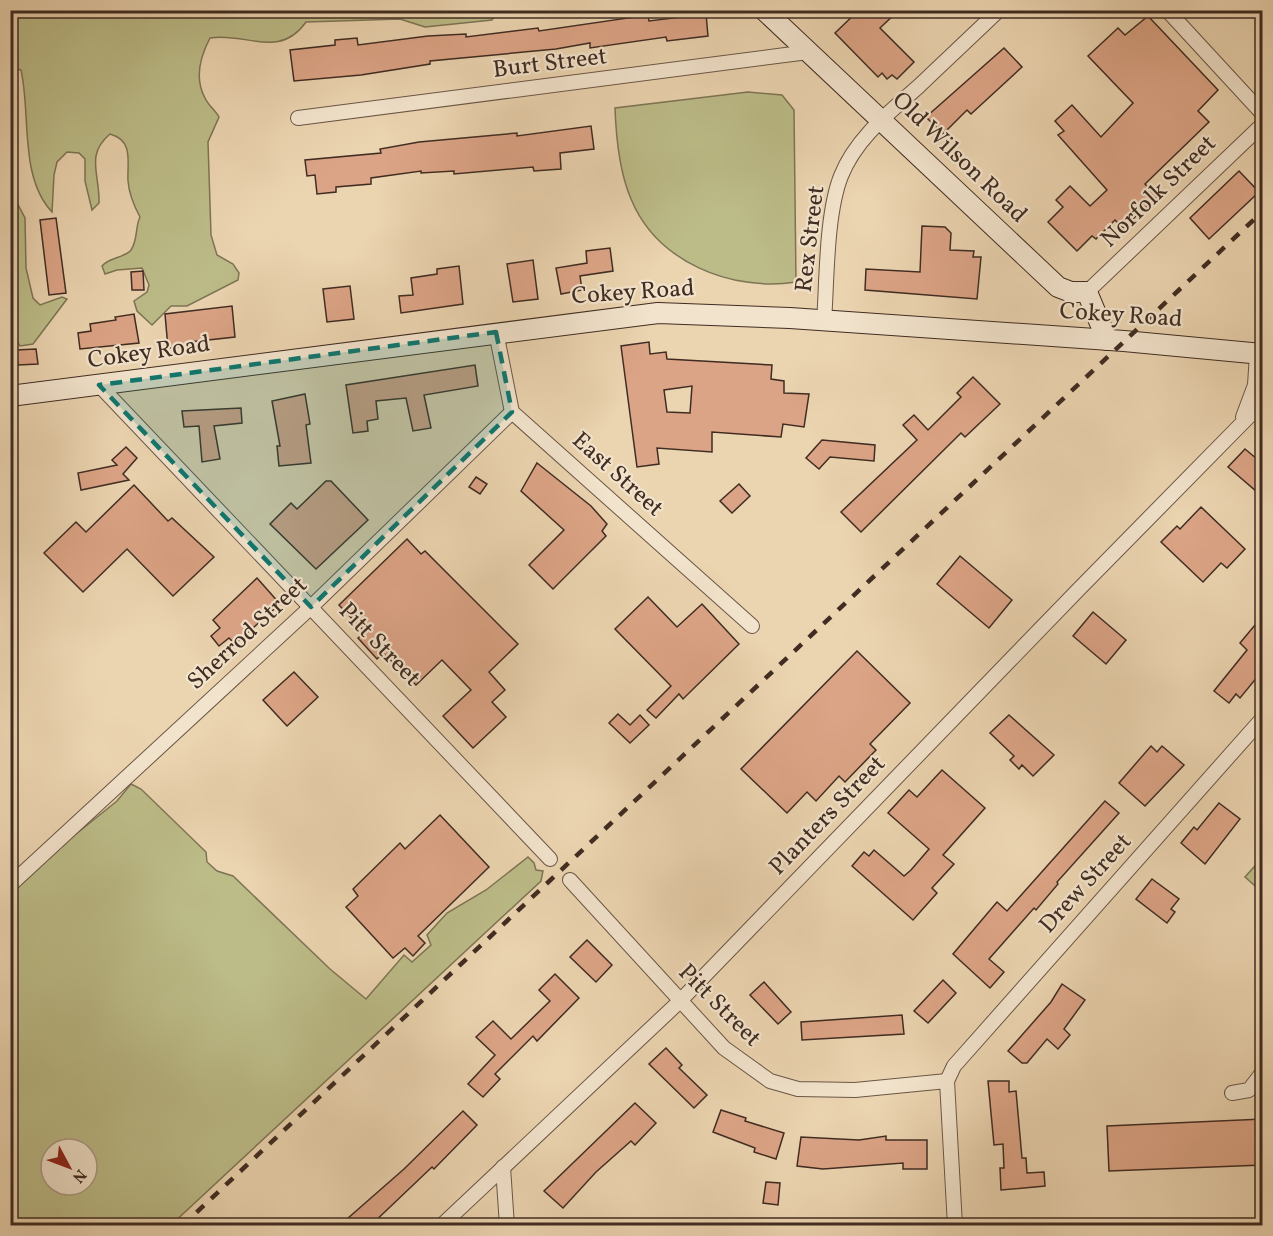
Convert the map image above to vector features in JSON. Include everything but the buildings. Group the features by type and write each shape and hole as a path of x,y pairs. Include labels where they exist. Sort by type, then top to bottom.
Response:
{"street":[{"name":"Old Wilson Road","path":"764,10 1058,287 1071,292 1087,292"},
{"name":"Rex Street","path":"824,321 833,215 841,176 861,142 882,119 999,10"},
{"path":"1167,10 1263,114"},
{"name":"Burt Street","path":"298,118 808,52"},
{"name":"Norfolk Street","path":"1087,292 1263,125"},
{"path":"1087,292 1107,340"},
{"name":"Cokey Road","path":"10,396 495,332 658,313 741,315 1107,340 1260,354"},
{"path":"495,332 512,412"},
{"name":"Planters Street","path":"1238,427 1252,398 1260,354"},
{"name":"Pitt Street","path":"99,385 550,859"},
{"name":"Planters Street","path":"441,1226 680,1002 1263,403"},
{"name":"Sherrod Street","path":"10,885 311,607 512,412"},
{"name":"East Street","path":"512,412 752,626"},
{"name":"Drew Street","path":"946,1081 954,1066 1260,727"},
{"name":"Pitt Street","path":"570,880 724,1048 770,1081 798,1089 855,1090 946,1081"},
{"path":"1232,1094 1249,1090 1263,1073"},
{"path":"946,1081 955,1226"},
{"path":"503,1167 507,1226"}],"highlighted area":[{"path":"496,332 512,412 311,607 99,385"}],"green space":[{"path":"10,11 498,11 492,20 425,27 400,19 306,22 296,33 285,40 274,42 224,37 210,38 203,53 199,75 205,98 219,117 208,142 211,235 217,255 233,264 239,273 238,280 187,306 171,306 152,325 137,311 134,301 147,292 149,285 142,268 117,270 105,274 102,266 128,253 135,242 140,217 129,190 126,147 123,141 110,134 102,142 96,157 99,203 92,210 85,181 85,159 79,153 67,152 57,162 52,212 42,198 30,163 21,70 11,68"},
{"path":"748,92 782,95 794,110 796,282 771,284 722,277 677,256 643,221 631,199 621,166 615,108"},
{"path":"11,110 13,195 25,218 26,268 33,298 40,305 62,297 67,299 33,344 20,346 14,337 10,316"},
{"path":"131,784 141,789 206,852 207,862 217,871 233,876 330,969 366,999 404,955 412,962 431,945 427,935 447,913 486,890 528,857 534,863 536,870 543,871 541,881 171,1225 11,1226 11,894 66,842 117,801"},
{"path":"1262,858 1262,892 1245,877"}],"railway":[{"path":"182,1226 1262,212"}]}
